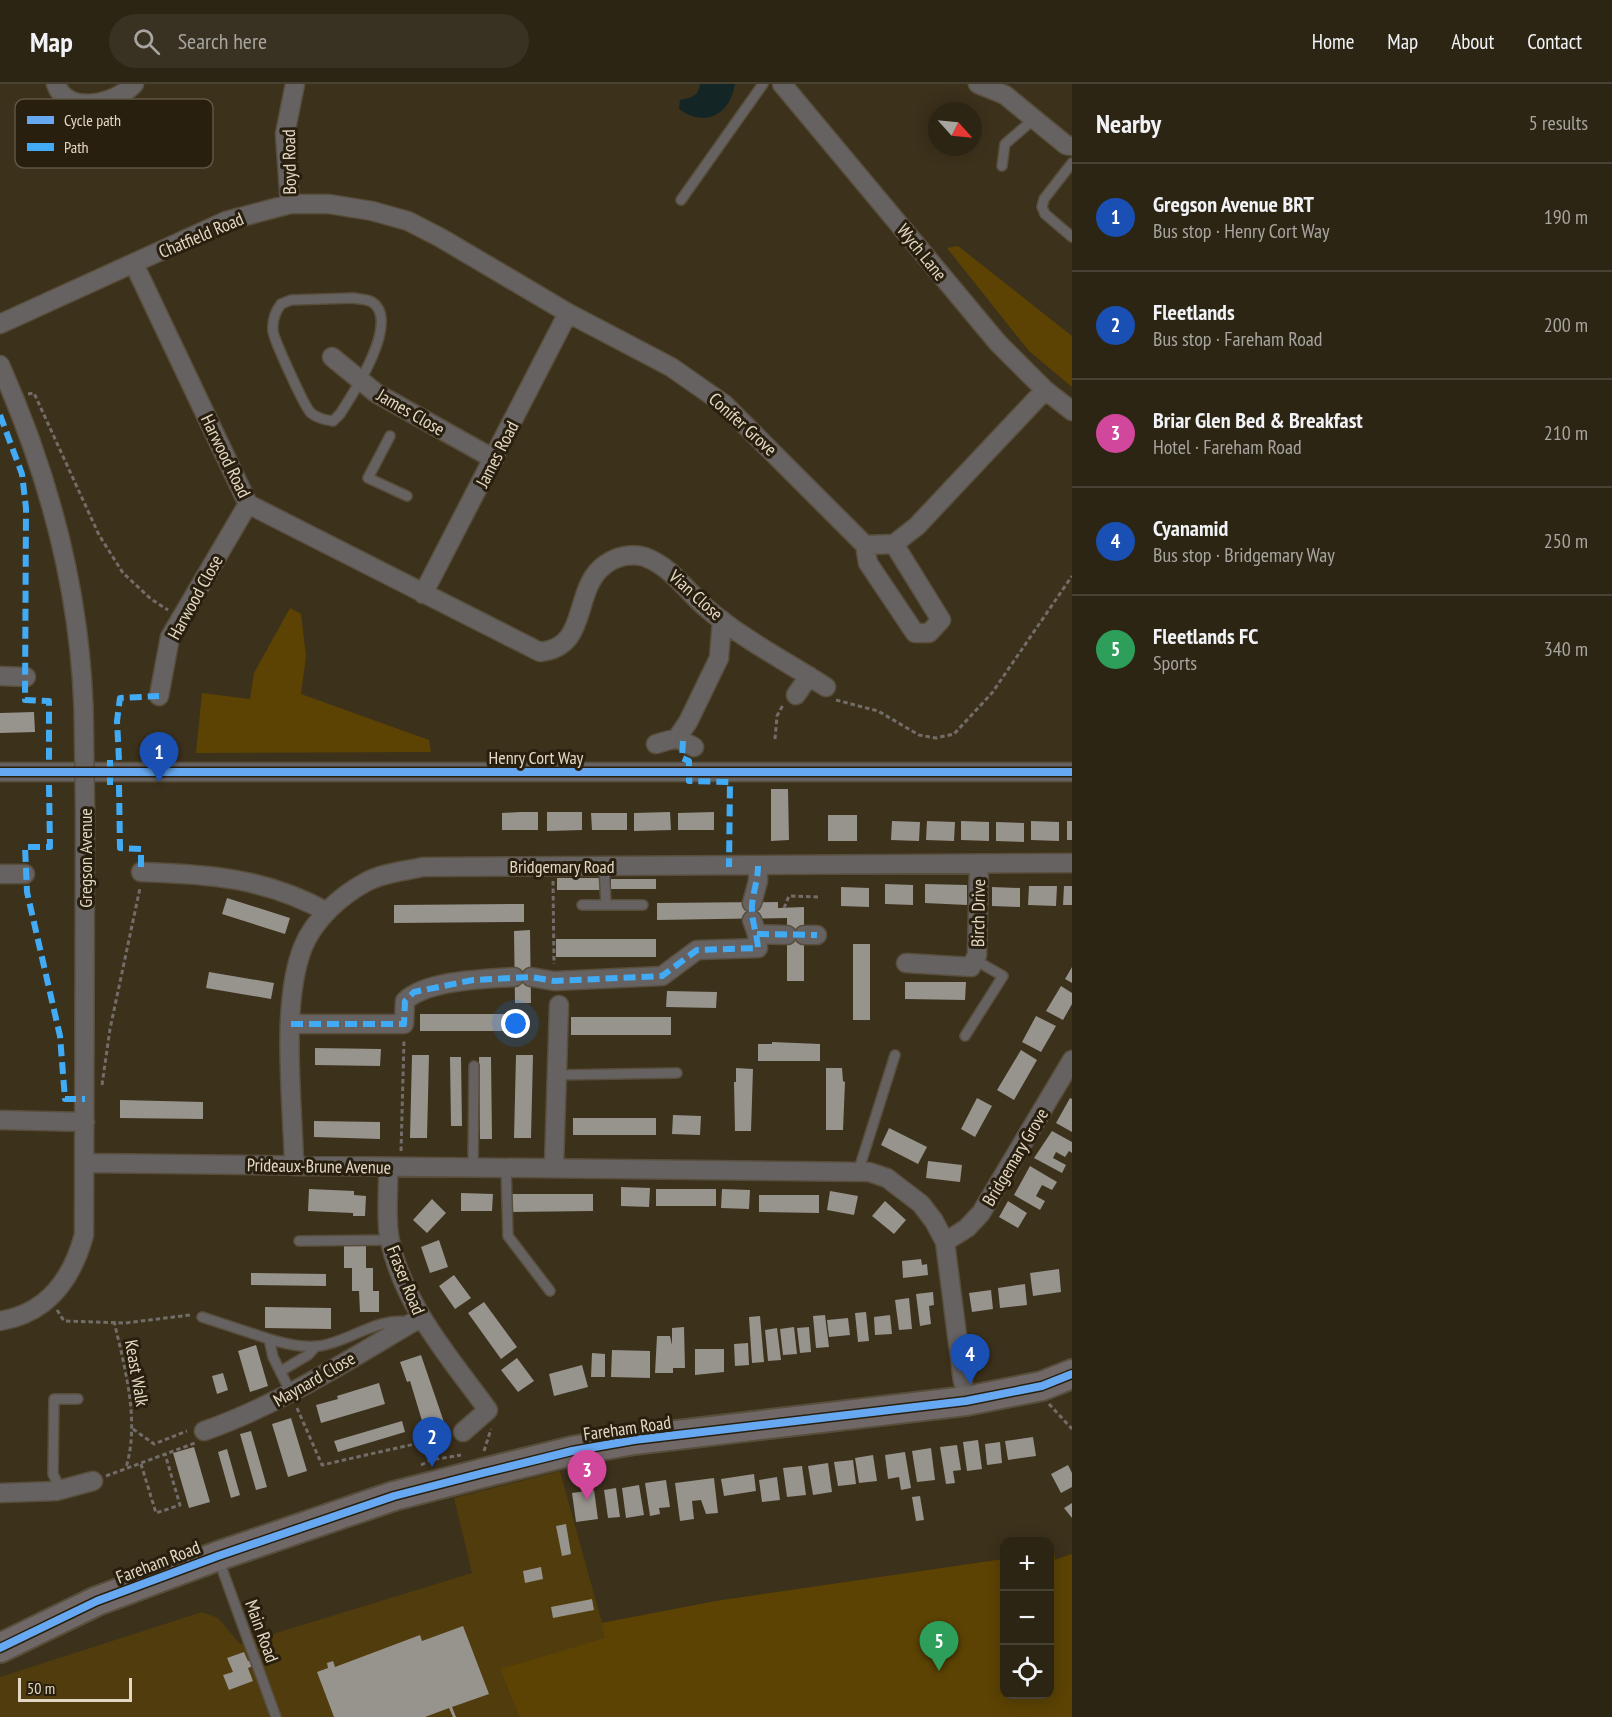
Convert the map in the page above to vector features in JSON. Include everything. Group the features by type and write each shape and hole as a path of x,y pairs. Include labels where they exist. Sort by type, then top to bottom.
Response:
{"main road":[{"name":"Fareham Road","path":"0,1648 97,1601 218,1556 394,1496 572,1451 634,1440 966,1401 1071,1378"}],"street":[{"path":"56,84 59,92 67,99"},
{"path":"104,99 127,92 134,84"},
{"name":"Boyd Road","path":"290,204 285,134 295,84"},
{"name":"Wych Lane","path":"782,84 990,334 1045,390 1072,411"},
{"path":"978,84 1005,95 1066,144 1072,146"},
{"name":"Chatfield Road","path":"0,324 226,221 290,204 329,204 372,210 408,221 568,313"},
{"name":"Harwood Road","path":"134,264 248,504 423,594"},
{"name":"James Road","path":"423,594 568,313"},
{"name":"Conifer Grove","path":"568,313 670,367 724,404 865,545 868,563 915,633 929,633 940,620 894,544"},
{"name":"James Close","path":"332,357 401,415 494,459"},
{"name":"Gregson Avenue","path":"0,1321 33,1310 50,1298 63,1285 77,1262 84,1235 85,1163 85,808 79,635 70,577 54,506 15,399 1,368"},
{"path":"865,545 894,544 917,526 1045,390"},
{"name":"Harwood Close","path":"159,696 170,637 248,504"},
{"name":"Vian Close","path":"423,594 531,649 540,652 555,650 570,638 594,576 604,564 628,555 643,556 661,564 722,620 826,687"},
{"path":"656,744 677,738 688,722 719,658 722,620"},
{"path":"0,676 26,676"},
{"path":"796,694 809,676"},
{"path":"677,738 694,747"},
{"name":"Henry Cort Way","path":"0,772 1072,772"},
{"name":"Bridgemary Road","path":"294,1166 291,1024 294,974 304,945 327,912 343,897 368,881 423,867 1072,863"},
{"name":"Birch Drive","path":"906,963 971,967 975,960 979,864"},
{"path":"291,1024 404,1024 405,1001 414,992 473,980 523,977 554,981 662,976 697,950 758,948 754,919 758,866"},
{"path":"141,872 203,874 266,885 301,897 327,912"},
{"path":"0,874 25,874"},
{"path":"754,919 803,935"},
{"path":"554,1166 559,1005"},
{"name":"Bridgemary Grove","path":"945,1242 967,1228 981,1213 1072,1060"},
{"path":"0,1120 85,1122"},
{"name":"Prideaux-Brune Avenue","path":"85,1163 394,1168 554,1166 859,1169 887,1178 905,1190 934,1221 945,1242"},
{"name":"Fraser Road","path":"394,1168 389,1240 416,1320 488,1410 463,1432"},
{"path":"945,1242 963,1382"},
{"name":"Maynard Close","path":"204,1431 246,1416 291,1393 416,1320"},
{"path":"0,1493 60,1490 93,1481"}],"lane":[{"path":"681,201 763,84"},
{"path":"1002,166 1005,144 1034,119"},
{"path":"1072,163 1044,199 1042,207 1045,214 1072,237"},
{"path":"353,298 372,302 380,317 381,334 360,380 340,414 333,421 312,414 304,405 273,333 273,322 281,304 291,300 353,298"},
{"path":"390,436 368,478 406,496"},
{"path":"604,866 606,904"},
{"path":"582,905 643,905"},
{"path":"965,1036 1002,976 975,960"},
{"path":"859,1169 895,1055"},
{"path":"473,1167 474,1066"},
{"path":"556,1075 677,1073"},
{"path":"506,1167 508,1236 550,1291"},
{"path":"299,1241 389,1240"},
{"path":"202,1317 288,1345 316,1346 390,1322 416,1320"},
{"path":"269,1339 270,1350 291,1393"},
{"path":"281,1371 308,1355 316,1346"},
{"path":"60,1490 53,1474 54,1399 78,1399"},
{"name":"Main Road","path":"218,1556 276,1717"}],"path":[{"path":"15,399 34,393 99,535 123,573 151,599 180,617"},
{"path":"826,687 824,695 878,711 919,735 936,738 954,734 992,693 1072,576"},
{"path":"553,866 554,981"},
{"path":"101,1096 110,1029 141,872"},
{"path":"784,908 789,896 818,897"},
{"path":"394,1168 404,1024"},
{"path":"50,1298 64,1321 125,1323 187,1314 202,1317"},
{"path":"291,1393 322,1466 463,1432"},
{"path":"1048,1403 1072,1429"},
{"path":"165,1454 180,1505 156,1513 141,1463 165,1454 207,1439 204,1431"}],"shaded area":[{"path":"700,84 735,84 728,104 722,111 707,118 689,115 679,109 680,100 694,96"},
{"path":"958,246 1072,336 1072,387 1029,351 947,248"},
{"path":"290,608 301,614 306,656 301,694 429,740 431,752 196,753 202,693 250,699 254,673"},
{"path":"560,1471 602,1623 716,1601 1000,1560 1000,1699 1054,1699 1054,1552 1055,1560 1072,1554 1072,1717 0,1717 0,1677 202,1612 218,1618 240,1644 472,1573 454,1498"},
{"path":"1054,1552 1055,1560 1072,1554 1072,1717 520,1717 500,1669 605,1638 602,1623 716,1601 1000,1560 1000,1699 1054,1699"}],"building":[{"path":"34,712 35,732 0,733 0,713"},
{"path":"771,789 788,789 789,840 771,841"},
{"path":"538,812 538,830 502,830 502,813"},
{"path":"547,812 582,812 582,830 547,831"},
{"path":"670,812 671,830 634,831 634,813"},
{"path":"714,812 714,830 678,830 678,813"},
{"path":"591,813 627,813 627,830 592,830"},
{"path":"828,815 857,815 857,841 828,841"},
{"path":"892,821 920,822 919,841 891,840"},
{"path":"927,821 955,822 954,841 926,840"},
{"path":"961,821 989,822 989,841 961,840"},
{"path":"1031,821 1059,822 1059,841 1031,840"},
{"path":"1067,821 1072,821 1072,840 1067,840"},
{"path":"996,822 1024,823 1024,842 996,841"},
{"path":"557,878 601,878 601,890 557,890"},
{"path":"611,879 656,879 656,889 611,889"},
{"path":"885,884 913,885 913,905 885,904"},
{"path":"925,884 967,885 967,905 925,903"},
{"path":"1029,886 1057,886 1056,906 1028,905"},
{"path":"1064,886 1072,886 1072,905 1063,905"},
{"path":"841,887 869,888 869,907 841,906"},
{"path":"992,887 1020,888 1020,907 992,906"},
{"path":"227,898 290,918 285,934 222,914"},
{"path":"778,902 778,908 804,907 804,981 787,981 787,918 657,920 657,903"},
{"path":"524,904 524,922 394,923 394,905"},
{"path":"530,930 531,1003 515,1003 514,931"},
{"path":"556,939 656,939 656,957 556,957"},
{"path":"853,944 870,944 870,1020 853,1020"},
{"path":"1072,967 1072,983 1065,979"},
{"path":"209,972 274,983 271,999 206,988"},
{"path":"905,982 966,982 965,1000 905,999"},
{"path":"1061,986 1072,993 1072,1004 1063,1020 1046,1011"},
{"path":"667,991 717,992 716,1008 666,1007"},
{"path":"420,1014 519,1014 519,1031 420,1031"},
{"path":"1036,1016 1056,1026 1041,1052 1022,1042"},
{"path":"571,1017 671,1017 671,1035 571,1035"},
{"path":"772,1042 820,1044 820,1061 758,1061 758,1044 772,1044"},
{"path":"315,1048 381,1049 380,1066 315,1065"},
{"path":"1021,1050 1037,1060 1014,1100 997,1090"},
{"path":"412,1055 429,1055 427,1138 410,1138"},
{"path":"516,1055 533,1055 531,1138 514,1138"},
{"path":"450,1057 461,1057 462,1126 451,1126"},
{"path":"479,1057 491,1057 492,1139 480,1139"},
{"path":"736,1068 753,1069 751,1131 735,1131"},
{"path":"826,1068 842,1068 845,1082 843,1130 826,1130"},
{"path":"977,1098 992,1106 975,1137 961,1129"},
{"path":"1070,1098 1072,1099 1072,1132 1056,1123"},
{"path":"120,1100 203,1102 203,1119 120,1118"},
{"path":"673,1115 701,1116 700,1135 672,1134"},
{"path":"573,1118 656,1118 656,1135 573,1135"},
{"path":"314,1121 380,1122 380,1139 314,1137"},
{"path":"889,1128 927,1147 918,1164 881,1145"},
{"path":"1052,1131 1072,1142 1072,1153 1069,1151 1065,1157 1056,1152 1053,1158 1066,1165 1062,1173 1034,1158"},
{"path":"928,1161 962,1165 960,1182 926,1178"},
{"path":"1030,1166 1057,1182 1052,1190 1042,1185 1036,1196 1045,1201 1040,1210 1014,1195"},
{"path":"621,1187 650,1188 649,1207 621,1206"},
{"path":"309,1189 354,1191 354,1195 366,1196 365,1216 353,1216 353,1213 308,1211"},
{"path":"656,1189 716,1189 716,1206 656,1206"},
{"path":"722,1189 750,1190 749,1209 721,1208"},
{"path":"830,1191 858,1196 854,1215 827,1210"},
{"path":"461,1193 493,1194 492,1211 461,1211"},
{"path":"511,1194 593,1194 593,1211 511,1212"},
{"path":"759,1195 819,1195 819,1213 759,1212"},
{"path":"432,1199 446,1213 427,1233 413,1220"},
{"path":"885,1201 906,1220 894,1234 872,1216"},
{"path":"1008,1201 1027,1213 1018,1228 999,1217"},
{"path":"439,1240 448,1267 430,1273 421,1247"},
{"path":"344,1246 366,1246 366,1268 373,1268 373,1291 379,1291 379,1312 360,1312 359,1291 352,1291 352,1268 344,1268"},
{"path":"921,1259 922,1265 927,1264 928,1275 903,1278 902,1261"},
{"path":"1059,1269 1061,1292 1033,1296 1030,1273"},
{"path":"251,1273 326,1274 326,1286 251,1285"},
{"path":"454,1275 471,1298 455,1309 439,1286"},
{"path":"1025,1284 1027,1305 1000,1308 998,1288"},
{"path":"991,1290 993,1309 972,1312 969,1293"},
{"path":"933,1292 934,1305 929,1306 931,1324 920,1326 916,1294"},
{"path":"909,1298 912,1329 899,1330 895,1300"},
{"path":"484,1302 517,1347 501,1359 468,1313"},
{"path":"265,1307 331,1308 331,1329 265,1328"},
{"path":"866,1312 869,1341 858,1342 855,1313"},
{"path":"825,1315 829,1347 816,1348 813,1316"},
{"path":"890,1315 892,1334 875,1335 874,1317"},
{"path":"760,1316 764,1362 752,1363 749,1317"},
{"path":"848,1318 850,1335 829,1337 827,1320"},
{"path":"684,1327 685,1368 673,1368 673,1373 655,1373 657,1336 670,1336 672,1345 672,1328"},
{"path":"794,1327 797,1354 783,1355 780,1329"},
{"path":"809,1327 811,1352 800,1353 797,1328"},
{"path":"777,1328 781,1360 768,1361 765,1330"},
{"path":"748,1343 749,1365 735,1366 734,1344"},
{"path":"256,1345 268,1386 250,1392 238,1351"},
{"path":"695,1349 724,1349 724,1372 695,1375"},
{"path":"612,1350 650,1351 650,1378 611,1377"},
{"path":"592,1353 605,1354 605,1377 591,1377"},
{"path":"421,1355 446,1428 426,1434 410,1381 407,1382 400,1362"},
{"path":"517,1358 534,1381 518,1392 501,1370"},
{"path":"582,1365 588,1387 554,1396 549,1374"},
{"path":"223,1373 228,1390 217,1394 212,1376"},
{"path":"379,1383 385,1404 321,1423 316,1405"},
{"path":"291,1418 307,1471 288,1477 272,1424"},
{"path":"402,1421 405,1432 338,1452 334,1441"},
{"path":"251,1431 267,1487 256,1490 240,1434"},
{"path":"1033,1437 1036,1456 1008,1460 1005,1441"},
{"path":"978,1440 982,1469 967,1471 963,1442"},
{"path":"1000,1442 1002,1463 987,1465 985,1444"},
{"path":"957,1445 961,1470 953,1471 955,1483 946,1484 940,1447"},
{"path":"194,1447 210,1502 189,1508 173,1453"},
{"path":"931,1448 935,1480 917,1482 912,1451"},
{"path":"227,1449 240,1495 231,1498 218,1452"},
{"path":"905,1452 911,1488 901,1490 899,1477 888,1479 885,1455"},
{"path":"873,1455 877,1481 859,1483 855,1458"},
{"path":"853,1460 856,1484 838,1486 834,1462"},
{"path":"828,1463 832,1492 813,1495 808,1466"},
{"path":"1068,1465 1072,1473 1072,1487 1061,1493 1051,1474"},
{"path":"802,1466 806,1495 787,1497 783,1468"},
{"path":"754,1474 756,1491 724,1496 721,1479"},
{"path":"777,1477 780,1500 762,1502 759,1480"},
{"path":"714,1478 718,1513 706,1514 701,1500 692,1501 694,1519 680,1521 675,1483"},
{"path":"666,1480 670,1507 659,1508 660,1514 650,1516 645,1483"},
{"path":"639,1485 644,1515 626,1518 622,1488"},
{"path":"616,1488 620,1517 608,1518 604,1490"},
{"path":"594,1490 598,1519 576,1522 572,1493"},
{"path":"920,1496 924,1520 916,1521 912,1497"},
{"path":"1072,1503 1072,1518 1064,1508"},
{"path":"566,1524 571,1554 562,1556 556,1526"},
{"path":"541,1567 543,1579 525,1583 523,1571"},
{"path":"592,1599 594,1610 553,1618 551,1607"},
{"path":"463,1626 489,1694 452,1707 456,1717 453,1717 449,1708 425,1717 334,1717 317,1672 328,1668 327,1663 333,1661 335,1667 420,1635 422,1641"},
{"path":"244,1652 253,1666 248,1668 253,1681 229,1690 223,1675 233,1672 227,1658"}],"marked path":[{"path":"0,415 22,474 26,508 25,700 49,701 49,760"},
{"path":"119,760 117,721 120,698 159,696"},
{"path":"683,741 682,758 689,761 689,781 730,782 729,867"},
{"path":"110,760 110,785"},
{"path":"49,785 50,847 25,847 27,892 60,1036 65,1099 85,1099"},
{"path":"119,785 120,848 141,849 141,872"},
{"path":"291,1024 404,1024 405,1001 414,992 473,980 531,977 554,981 662,976 697,950 758,948 752,911 758,866"},
{"path":"757,934 817,935"}],"cycle path":[{"path":"0,772 1072,772"},
{"path":"0,1648 97,1601 218,1556 394,1496 483,1473 572,1451 634,1440 966,1401 1042,1386 1072,1374"}],"place":[{"name":"Gregson Avenue BRT","path":"159,782"},
{"name":"Cyanamid","path":"970,1384"},
{"name":"Fleetlands","path":"432,1467"},
{"name":"Briar Glen Bed & Breakfast","path":"587,1500"},
{"name":"Fleetlands FC","path":"939,1671"}]}
